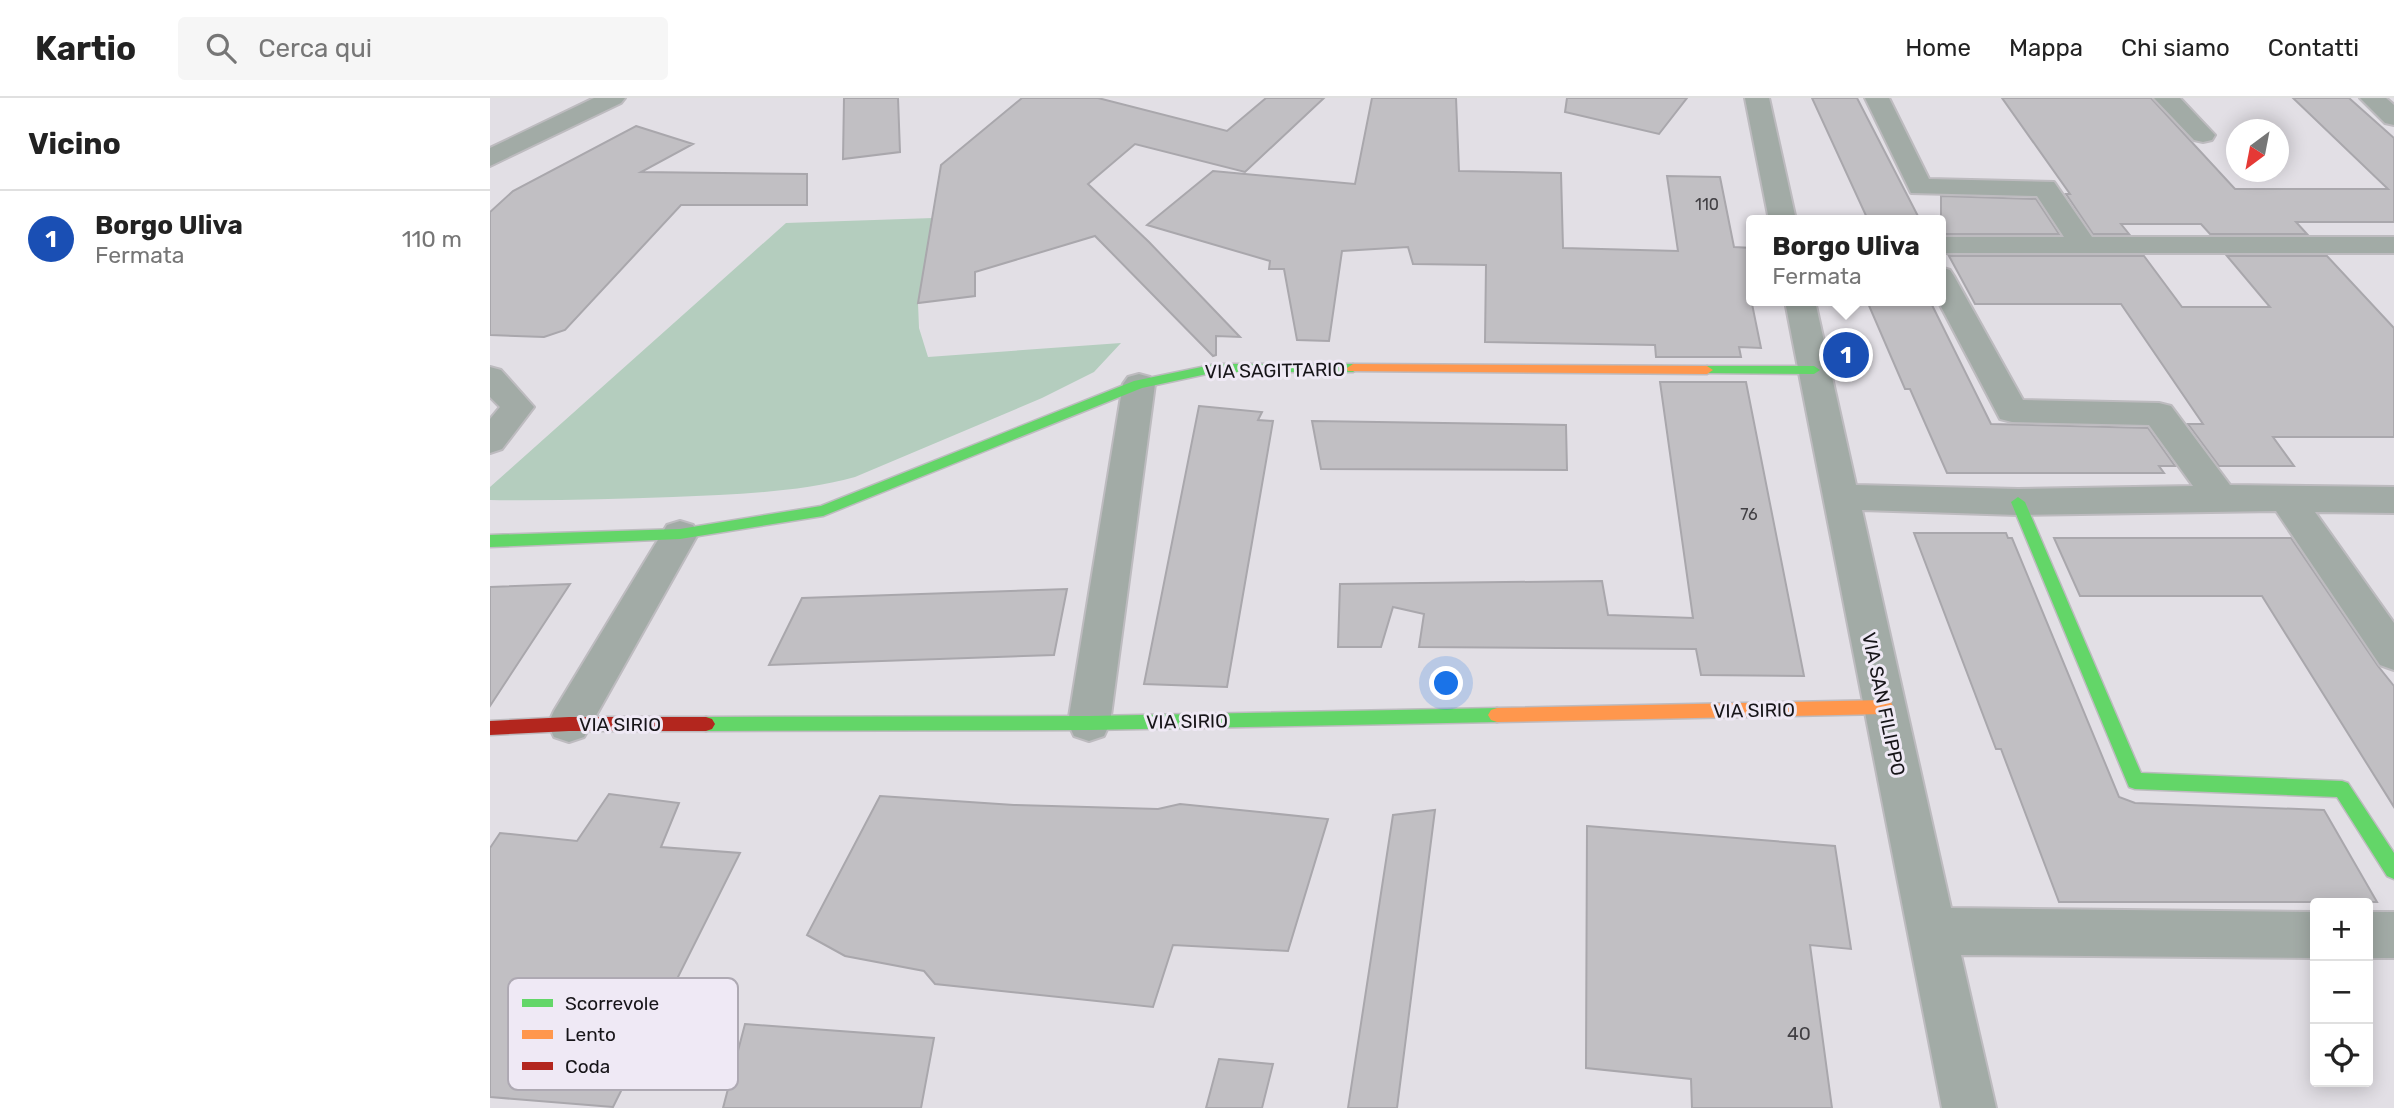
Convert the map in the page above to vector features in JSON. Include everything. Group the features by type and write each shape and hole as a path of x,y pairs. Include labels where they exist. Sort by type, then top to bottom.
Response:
{"street":[{"path":"490,158 613,98"},
{"path":"1757,98 1782,215"},
{"path":"1877,98 1920,187 2045,188 2084,245"},
{"path":"2166,98 2203,135"},
{"path":"2372,98 2394,118"},
{"path":"1946,245 2381,245 2394,271"},
{"path":"1946,286 2012,411 2159,414 2220,498"},
{"name":"VIA SAN FILIPPO","path":"1801,306 1969,1108"},
{"name":"VIA SAGITTARIO","path":"490,541 680,534 823,511 1139,384 1216,368 1814,370"},
{"path":"490,377 518,407 490,441"},
{"path":"1089,723 1139,384"},
{"path":"1841,497 2018,502 2220,498 2394,500"},
{"path":"2286,498 2394,654"},
{"path":"2018,502 2135,781 2342,789 2394,870"},
{"path":"569,724 680,534"},
{"name":"VIA SIRIO","path":"490,728 569,724 1089,723 1885,707"},
{"path":"1931,931 2310,935"},
{"path":"2373,935 2394,935"}],"green space":[{"path":"933,218 918,303 919,328 928,357 1121,343 1094,372 1042,398 855,477 788,490 742,494 490,500 490,487 786,223"}],"building":[{"path":"844,98 898,98 900,152 843,159"},
{"path":"1022,98 1098,98 1227,131 1266,98 1324,98 1245,172 1135,144 1088,184 1149,242 1240,337 1216,336 1216,355 1213,356 1095,236 975,272 975,296 918,303 941,165"},
{"path":"1372,98 1456,98 1459,171 1561,173 1563,248 1678,251 1667,176 1720,177 1734,247 1746,248 1746,306 1752,306 1761,348 1739,347 1741,357 1656,357 1655,345 1485,342 1486,265 1413,264 1408,247 1342,251 1329,341 1297,340 1284,269 1269,269 1270,261 1147,225 1213,171 1355,184"},
{"path":"1567,98 1687,98 1659,134 1565,112"},
{"path":"1812,98 1857,98 1917,215 1866,215"},
{"path":"2002,98 2151,98 2235,189 2388,189 2293,98 2349,98 2394,138 2394,222 2296,222 2307,234 2210,234 2201,224 2121,224 2129,234 2093,234 2066,194 2070,194"},
{"path":"636,126 693,144 641,172 807,174 807,205 681,205 565,330 544,337 490,335 490,212 513,191"},
{"path":"1941,196 2036,199 2059,234 1946,234 1946,215 1941,215"},
{"path":"1949,256 2144,256 2182,307 2270,307 2227,256 2327,256 2394,328 2394,437 2273,437 2294,466 2219,466 2188,424 2203,424 2121,304 1975,304"},
{"path":"1869,306 1932,306 1991,424 2148,428 2175,466 2159,466 2164,473 1947,473 1910,389 1905,389"},
{"path":"1660,382 1746,382 1804,676 1701,675 1696,649 1419,647 1424,614 1393,607 1381,647 1338,647 1340,584 1602,581 1608,615 1693,618"},
{"path":"1199,406 1262,412 1258,420 1273,421 1227,687 1144,684"},
{"path":"1312,421 1566,425 1567,470 1321,469"},
{"path":"1914,533 2006,533 2008,538 2012,538 2119,797 2135,803 2324,810 2377,902 2373,902 2373,898 2310,898 2310,902 2059,902 2001,749 1996,749"},
{"path":"2054,538 2291,538 2394,686 2394,807 2262,596 2080,596"},
{"path":"570,584 490,706 490,587"},
{"path":"1067,589 1054,655 769,665 802,598"},
{"path":"609,794 679,803 661,847 740,853 678,978 508,978 508,1090 622,1090 613,1107 490,1097 490,848 500,833 577,841"},
{"path":"880,796 1014,805 1158,809 1180,804 1328,819 1288,951 1173,945 1153,1007 935,984 924,971 845,956 807,935"},
{"path":"1435,810 1397,1108 1348,1108 1393,815"},
{"path":"1587,826 1835,846 1851,949 1810,945 1832,1108 1692,1108 1691,1079 1586,1068"},
{"path":"745,1024 934,1038 921,1108 723,1108 728,1090 738,1090 738,1051"},
{"path":"1219,1059 1273,1064 1262,1108 1206,1108"}],"traffic: fast":[{"path":"490,541 680,534 823,511 1139,384 1216,368 1353,368"},
{"path":"1707,370 1814,370"},
{"path":"2018,502 2135,781 2342,789 2394,870"},
{"path":"706,724 1089,723 1497,715"}],"traffic: slow":[{"path":"1353,368 1707,370"},
{"path":"1497,715 1885,707"}],"traffic: jam":[{"path":"490,728 569,724 706,724"}],"place":[{"name":"Borgo Uliva","path":"1846,355"}]}
